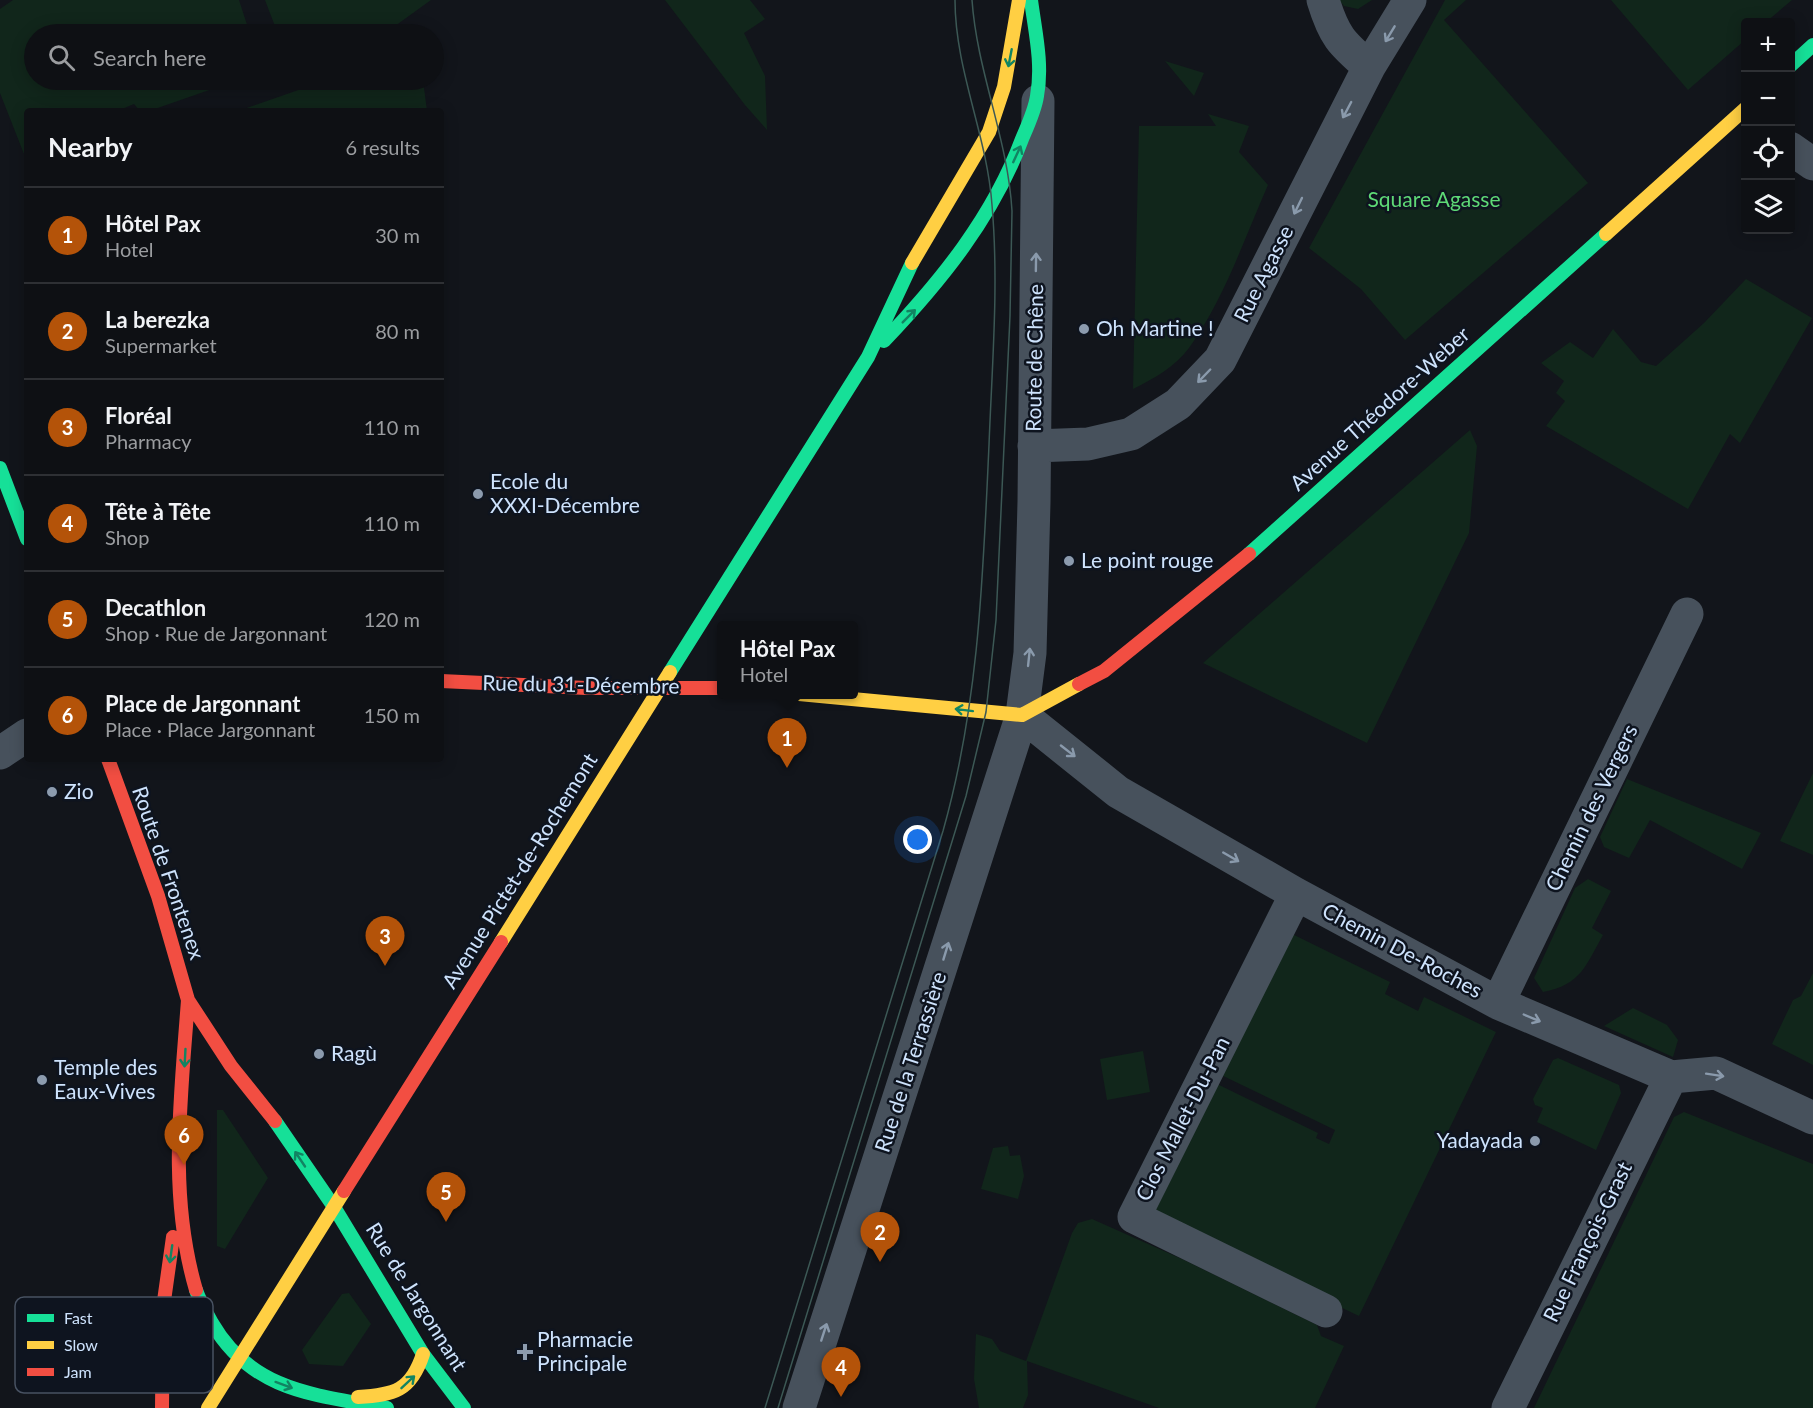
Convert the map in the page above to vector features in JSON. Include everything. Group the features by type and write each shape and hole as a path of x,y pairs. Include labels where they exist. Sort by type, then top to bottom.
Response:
{"main road":[{"name":"Avenue Pictet-de-Rochemont","path":"208,1408 868,357 912,263 988,132 1004,87 1019,0"},
{"name":"Route de Chêne","path":"1031,0 1038,49 1038,93"},
{"path":"1795,62 1813,45"},
{"name":"Avenue Pictet-de-Rochemont","path":"868,357 927,297 992,204 1020,149 1038,93"},
{"name":"Avenue Théodore-Weber","path":"1022,715 1104,671 1259,546 1741,113"},
{"path":"0,468 24,531"},
{"name":"Rue du 31-Décembre","path":"444,681 586,688 661,686 717,688"},
{"path":"852,699 1022,715"},
{"name":"Route de Frontenex","path":"109,762 158,896 188,1000"},
{"path":"164,1297 178,1197 188,1000"},
{"name":"Rue de Jargonnant","path":"188,1000 231,1066 262,1103 334,1207 423,1353 464,1408"},
{"path":"178,1197 192,1287 197,1297"},
{"path":"213,1327 218,1336 239,1359 261,1376 285,1386 387,1408"},
{"path":"336,1398 385,1395 399,1390 410,1383 418,1371 423,1353"},
{"path":"423,1353 431,1385"},
{"path":"162,1393 162,1408"}],"street":[{"path":"1323,0 1332,30 1345,46 1369,67"},
{"name":"Rue Agasse","path":"1034,446 1088,444 1131,434 1178,404 1220,360 1369,67 1410,0"},
{"name":"Route de Chêne","path":"1022,715 1030,653 1038,93"},
{"path":"1795,151 1813,164"},
{"name":"Chemin des Vergers","path":"1498,1003 1687,614"},
{"name":"Chemin De-Roches","path":"1022,715 1118,792 1296,894 1498,1003 1671,1077 1716,1072 1813,1118"},
{"name":"Rue de la Terrassière","path":"799,1408 1022,715"},
{"path":"0,753 24,737"},
{"name":"Clos Mallet-Du-Pan","path":"1296,894 1134,1217 1326,1311"},
{"name":"Rue François-Grast","path":"1508,1408 1671,1077"}],"green space":[{"path":"13,0 239,0 247,24 24,24 24,90 209,90 158,108 137,108 134,104 124,108 24,108 24,154 0,93 0,9"},
{"path":"265,0 431,0 398,24 274,24"},
{"path":"665,0 750,0 765,19 744,33 765,76 767,130 745,105"},
{"path":"1339,0 1372,0 1358,9 1344,6"},
{"name":"Square Agasse","path":"1445,0 1466,0 1444,20 1588,183 1405,340 1361,289 1309,248"},
{"path":"1611,0 1792,0 1771,18 1741,18 1741,44 1688,90"},
{"path":"1165,61 1204,73 1194,96"},
{"path":"298,90 424,90 427,108 247,108"},
{"path":"1208,114 1249,126 1239,152 1268,185 1223,290 1189,348 1170,367 1133,389 1139,126 1216,126"},
{"path":"1746,279 1812,318 1740,443 1730,434 1688,509 1546,426 1565,401 1556,393 1564,381 1541,363 1570,342 1593,358 1613,329 1641,362 1656,366 1704,323"},
{"path":"1470,430 1477,446 1469,533 1367,743 1203,663"},
{"path":"1813,773 1813,855 1780,841"},
{"path":"1627,779 1761,833 1742,869 1650,820 1629,858 1604,847 1600,837"},
{"path":"1588,879 1611,891 1592,928 1603,935 1587,964 1574,979 1556,989 1543,992 1534,978 1575,888"},
{"path":"1286,931 1390,982 1385,994 1418,1011 1424,997 1496,1032 1359,1316 1160,1221 1153,1203 1213,1082 1318,1133 1316,1138 1329,1144 1335,1130 1217,1073"},
{"path":"1813,973 1813,1065 1772,1044 1793,1000 1801,996"},
{"path":"1633,1008 1667,1025 1678,1040 1673,1057 1604,1026"},
{"path":"1143,1051 1150,1092 1107,1100 1100,1059"},
{"path":"1558,1058 1619,1085 1621,1093 1596,1150 1537,1122 1543,1108 1535,1105 1533,1099 1553,1060"},
{"path":"217,1110 223,1110 268,1178 225,1249 217,1246"},
{"path":"1684,1112 1813,1164 1813,1408 1534,1408 1674,1117"},
{"path":"1008,1146 1010,1156 1020,1155 1024,1176 1018,1199 981,1189 993,1148"},
{"path":"1092,1219 1184,1260 1317,1325 1321,1336 1344,1346 1315,1408 1159,1408 1027,1361 1028,1395 1023,1408 979,1408 974,1379 976,1334 992,1339 1000,1351 1026,1361 1072,1233 1078,1223"},
{"path":"349,1293 371,1324 343,1366 309,1364 302,1350 342,1294"}],"tram line":[{"path":"765,1408 943,831 965,735 972,687 984,542 995,265 989,179 960,52 955,0"},
{"path":"778,1408 966,796 986,712 996,620 1010,316 1012,211 1005,158 980,53 972,0"}],"traffic: fast":[{"path":"884,341 926,295 964,247 1010,168 1033,112 1039,84 1038,48 1031,0"},
{"path":"1795,61 1813,45"},
{"path":"1249,554 1606,234"},
{"path":"670,672 868,357 912,263"},
{"path":"0,468 24,531"},
{"path":"275,1121 334,1207 423,1354 464,1408"},
{"path":"196,1290 199,1297"},
{"path":"213,1324 228,1346 246,1364 266,1377 311,1394 387,1408"}],"traffic: slow":[{"path":"912,263 989,132 1004,87 1019,0"},
{"path":"1606,234 1741,112"},
{"path":"501,942 670,672"},
{"path":"852,699 1022,715 1079,684"},
{"path":"208,1408 344,1191"},
{"path":"358,1397 382,1395 400,1389 413,1376 423,1354"}],"traffic: jam":[{"path":"1079,684 1104,671 1249,554"},
{"path":"444,681 586,688 717,688"},
{"path":"109,762 158,896 188,1000 231,1066 275,1121"},
{"path":"344,1191 501,942"},
{"path":"188,1000 180,1109 179,1182 187,1254 196,1290"},
{"path":"165,1297 173,1237"},
{"path":"162,1393 162,1408"}],"place":[{"name":"Oh Martine !","path":"1084,329"},
{"name":"Ecole du XXXI-Décembre","path":"478,494"},
{"name":"Le point rouge","path":"1069,561"},
{"name":"Hôtel Pax","path":"787,768"},
{"name":"Zio","path":"52,792"},
{"name":"Floréal","path":"385,966"},
{"name":"Ragù","path":"319,1054"},
{"name":"Temple des Eaux-Vives","path":"42,1080"},
{"name":"Yadayada","path":"1535,1141"},
{"name":"Place de Jargonnant","path":"184,1165"},
{"name":"Decathlon","path":"446,1222"},
{"name":"La berezka","path":"880,1262"},
{"name":"Pharmacie Principale","path":"525,1352"},
{"name":"Tête à Tête","path":"841,1397"}]}
